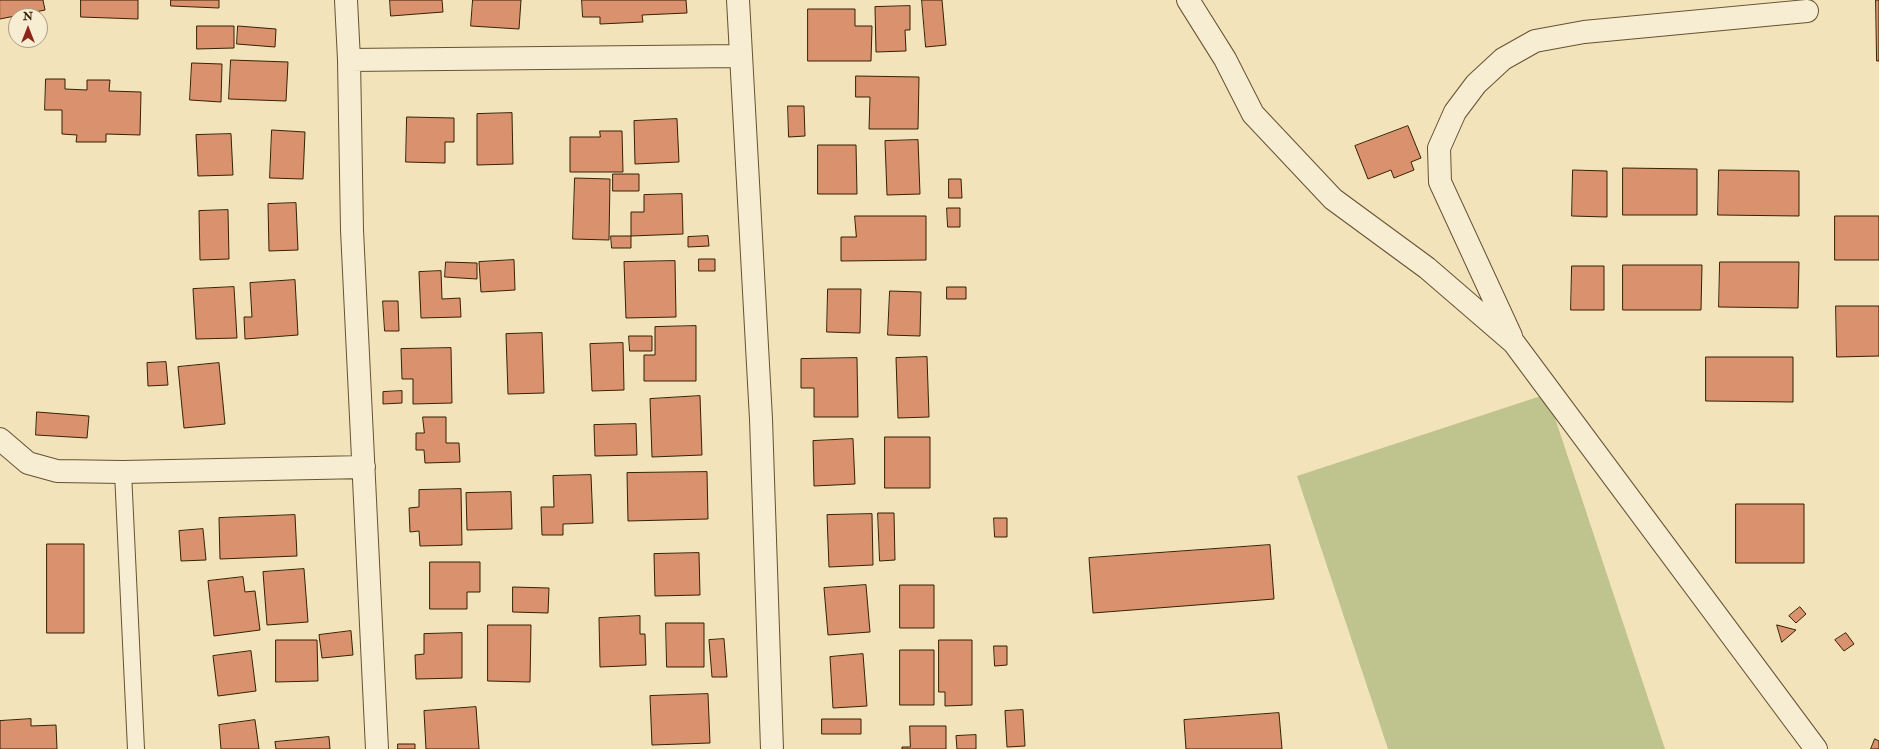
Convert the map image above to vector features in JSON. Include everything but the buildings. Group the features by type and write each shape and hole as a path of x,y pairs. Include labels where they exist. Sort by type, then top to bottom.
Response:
{"street":[{"path":"346,0 349,60 352,230 377,749"},
{"path":"738,0 761,419 772,749"},
{"path":"1188,0 1225,59 1253,114 1333,199 1427,268 1514,343"},
{"path":"1808,11 1584,32 1534,41 1503,59 1476,84 1455,112 1438,148 1440,182 1514,343 1816,749"},
{"path":"349,60 740,56"},
{"path":"0,439 28,463 57,471 122,472 364,467"}],"lane":[{"path":"122,472 136,749"}],"green space":[{"path":"1547,394 1665,749 1388,749 1297,476"}]}
